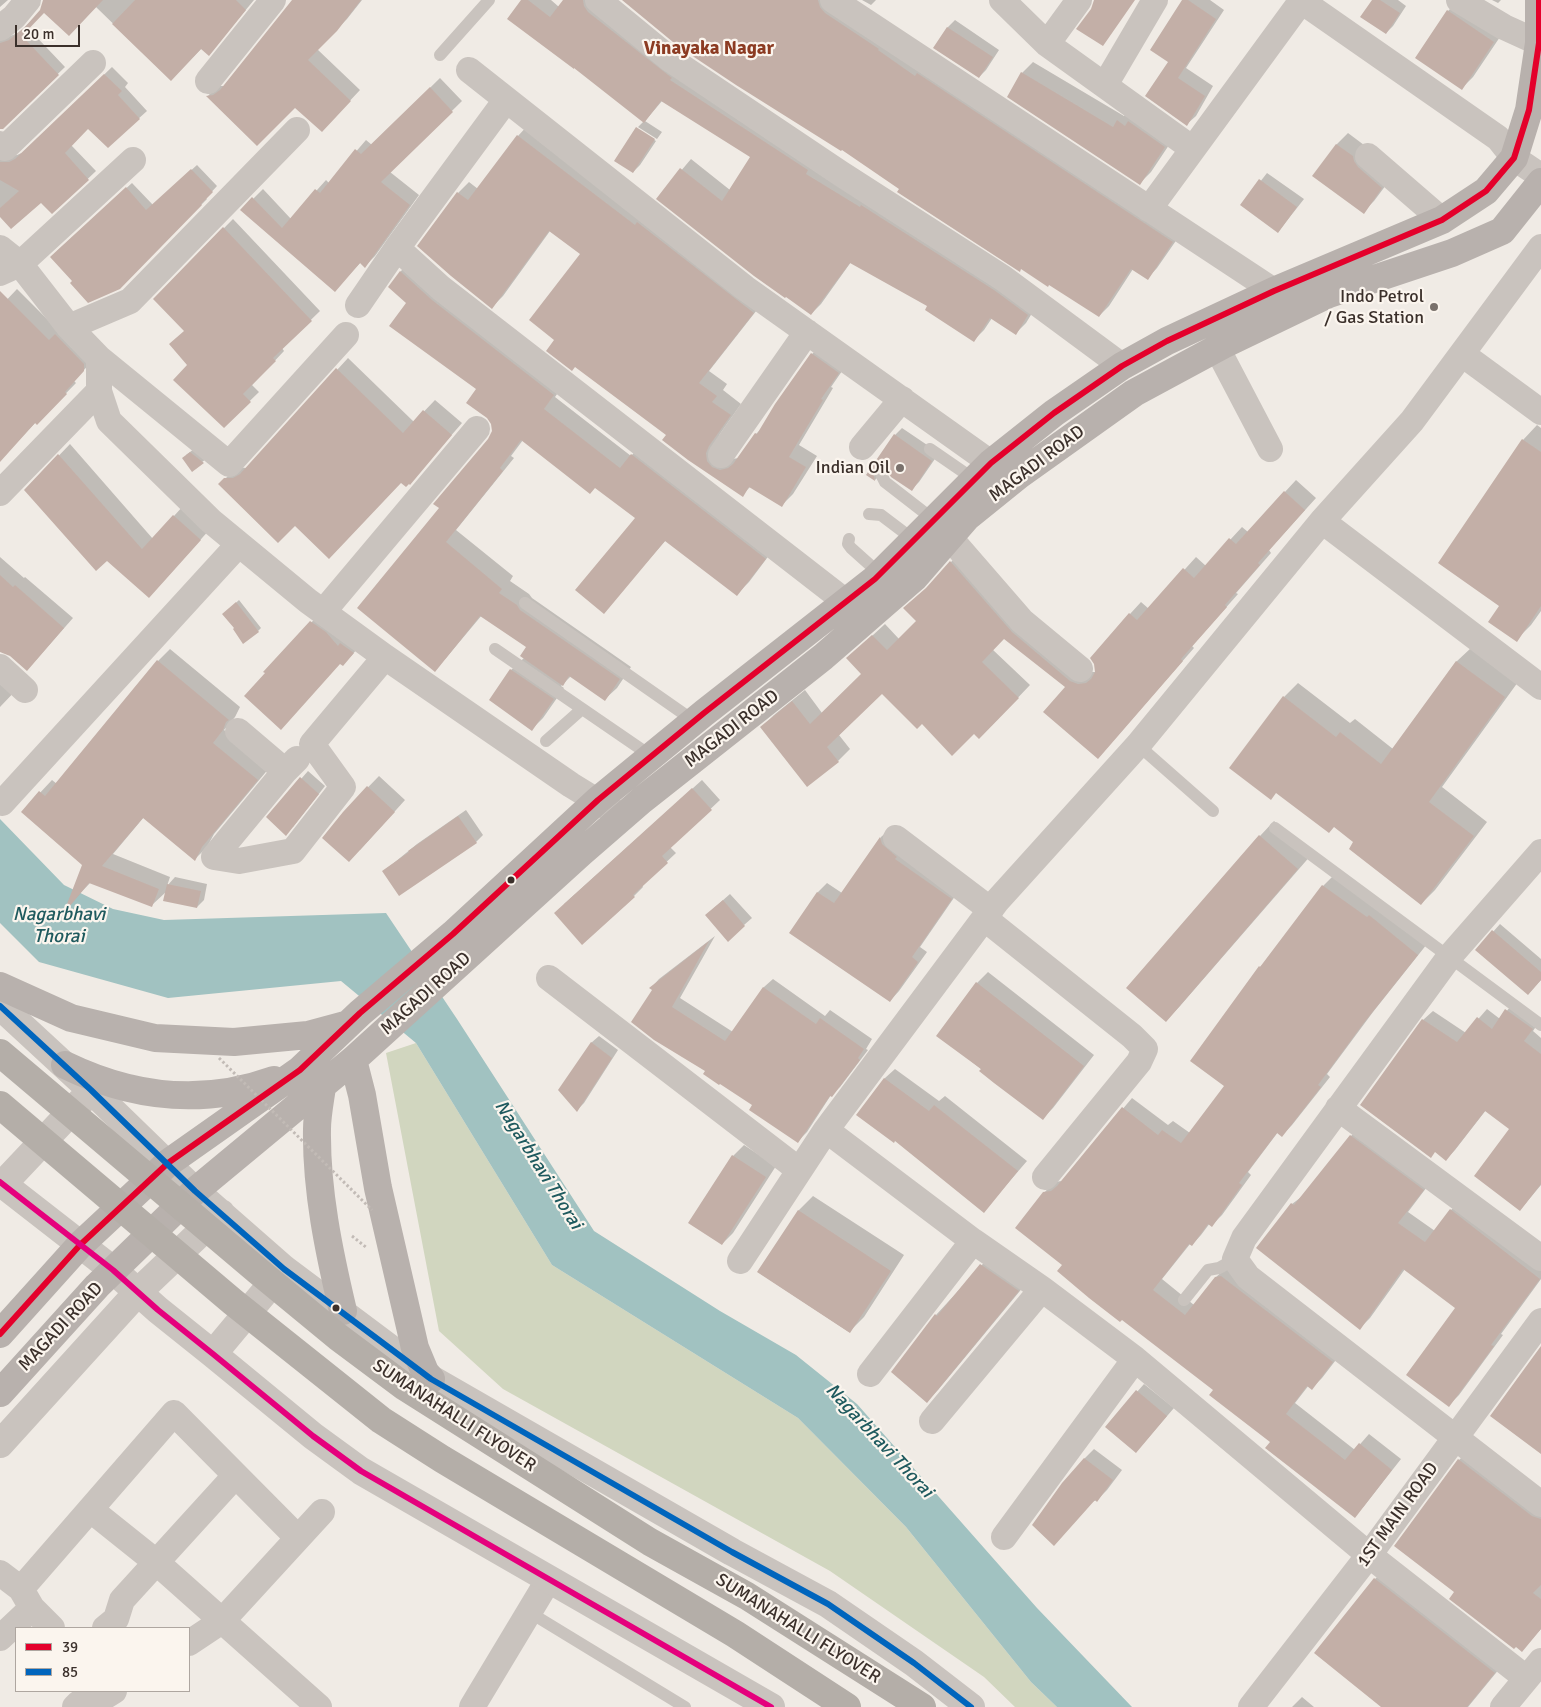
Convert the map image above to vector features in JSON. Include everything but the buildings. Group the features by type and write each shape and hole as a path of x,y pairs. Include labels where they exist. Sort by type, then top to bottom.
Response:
{"highway":[{"name":"SUMANAHALLI FLYOVER","path":"0,1053 258,1272 338,1337 405,1387 650,1542 747,1596 922,1707"},
{"path":"0,1106 233,1302 381,1420 459,1469 736,1634 847,1707"}],"main road":[{"name":"MAGADI ROAD","path":"0,1393 113,1270 195,1191 353,1060 622,817 823,657 914,578 942,529 983,471 1054,413 1122,366 1166,341 1274,291 1442,220 1486,191 1514,158 1528,110 1539,43 1539,0"},
{"name":"MAGADI ROAD","path":"0,1334 80,1246 168,1163 300,1070 354,1019 453,934 598,800 694,721 846,602 880,574 914,540 967,517 1019,475 1134,393 1217,348 1329,294 1452,253 1502,231 1541,182"},
{"path":"0,986 71,1018 155,1038 234,1042 308,1035 354,1019"},
{"path":"353,1060 362,1094 378,1188 415,1348 425,1372 431,1380"},
{"path":"65,1065 111,1085 135,1091 185,1096 215,1094 244,1089 300,1070"},
{"path":"322,1087 316,1128 323,1211 330,1257 342,1311"}],"street":[{"path":"0,28 14,17 28,0"},
{"path":"208,81 273,0"},
{"path":"598,0 670,58 840,173 1003,278 1122,366"},
{"path":"833,0 1274,291"},
{"path":"1002,0 1047,44 1193,149"},
{"path":"1047,44 1079,0"},
{"path":"1105,85 1155,0"},
{"path":"1149,210 1301,0 1498,138 1514,158 1541,176"},
{"path":"1459,0 1504,27 1539,43"},
{"path":"0,144 5,148 93,63"},
{"path":"469,70 745,288 902,399 983,471"},
{"path":"358,305 397,248 506,100"},
{"path":"69,327 130,301 297,130"},
{"path":"1368,156 1442,220"},
{"path":"10,268 132,160"},
{"path":"740,1261 826,1130 988,914 1138,744 1322,521 1412,421 1541,247"},
{"path":"0,248 10,268 98,358 229,464 346,334"},
{"path":"397,248 440,288 846,602"},
{"path":"720,455 807,332"},
{"path":"1217,348 1270,449"},
{"path":"1462,354 1541,412"},
{"path":"98,358 99,391 109,421 211,521 323,612 385,657 571,785 598,800 622,817"},
{"path":"0,493 99,391"},
{"path":"862,447 902,399"},
{"path":"323,612 477,429"},
{"path":"1322,521 1541,687"},
{"path":"942,529 1022,621 1080,669"},
{"path":"2,803 239,544"},
{"path":"312,744 343,787 294,851 239,861 214,857 285,771 312,744 385,657"},
{"path":"0,668 25,690"},
{"path":"238,731 285,771"},
{"path":"896,838 1132,1036 1145,1049 1139,1062 1045,1178"},
{"path":"1541,852 1450,956 1244,1238 1234,1259 1248,1277 1541,1504"},
{"path":"549,978 799,1170"},
{"path":"0,1006 65,1065 195,1191 284,1269 431,1380 732,1552 828,1604 914,1663 971,1707"},
{"path":"91,1090 2,1183 113,1270 158,1310 313,1436 361,1471 772,1707"},
{"path":"1338,1108 1541,1258"},
{"path":"826,1130 1135,1360 1369,1555 1533,1670 1503,1707"},
{"name":"MAGADI ROAD","path":"0,1444 138,1292 221,1213"},
{"path":"870,1374 974,1240"},
{"path":"213,1354 284,1269"},
{"path":"932,1421 1042,1289"},
{"name":"1ST MAIN ROAD","path":"1251,1707 1369,1555 1541,1321"},
{"path":"1004,1537 1135,1360"},
{"path":"0,1638 91,1510 174,1414 298,1538"},
{"path":"106,1627 116,1619 122,1600 234,1476"},
{"path":"91,1510 156,1562 319,1707"},
{"path":"190,1642 222,1621 322,1512"},
{"path":"0,1572 51,1627"},
{"path":"472,1707 549,1579"},
{"path":"75,1707 79,1703 105,1697"}],"lane":[{"path":"440,55 489,0"},
{"path":"930,450 983,471"},
{"path":"882,476 885,482 942,529"},
{"path":"869,514 881,515 914,540"},
{"path":"849,539 848,544 851,548 880,574"},
{"path":"525,603 694,721"},
{"path":"495,649 651,756"},
{"path":"546,741 582,709"},
{"path":"1138,744 1213,811"},
{"path":"1275,828 1541,1025"},
{"path":"1184,1300 1208,1270 1219,1268 1234,1259"},
{"path":"529,1612 685,1707"}],"path":[{"path":"219,1058 372,1210"},
{"path":"323,1211 368,1250"}],"green space":[{"path":"416,1043 552,1265 798,1418 906,1527 1031,1682 1057,1707 1015,1707 984,1677 830,1571 503,1389 439,1331 386,1053"}],"water":[{"name":"Nagarbhavi Thorai","path":"0,819 64,885 113,909 164,920 386,913 594,1231 720,1311 796,1355 857,1404 1037,1608 1132,1707 1057,1707 1031,1682 906,1527 798,1418 552,1265 416,1043 341,981 168,998 39,962 0,923"}],"transit line":[{"name":"39","path":"0,1334 80,1245 168,1163 300,1070 360,1013 453,934 598,800 704,713 875,579 991,463 1054,413 1122,366 1167,341 1274,291 1442,220 1486,191 1514,158 1529,110 1539,43 1539,0"},
{"name":"85","path":"0,1006 91,1090 195,1191 284,1269 431,1379 732,1552 828,1604 914,1663 971,1707"},
{"path":"0,1182 113,1270 158,1310 313,1436 361,1471 771,1707"}],"place":[{"name":"Indo Petrol / Gas Station","path":"1434,307"},
{"name":"Indian Oil","path":"900,468"}],"district":[{"name":"Vinayaka Nagar","path":"709,49"}]}
